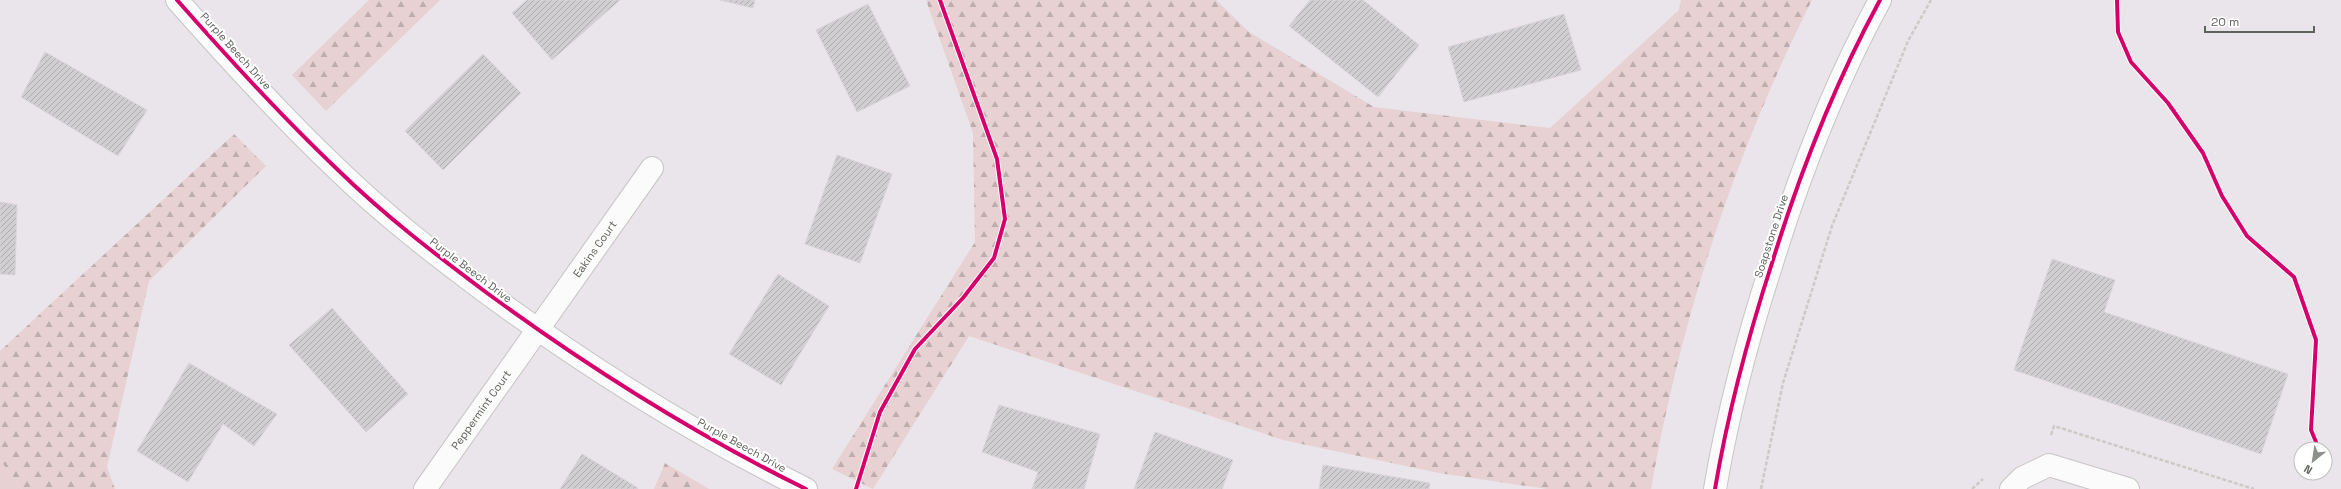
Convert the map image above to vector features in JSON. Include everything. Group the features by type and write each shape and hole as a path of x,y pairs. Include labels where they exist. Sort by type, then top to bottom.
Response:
{"street":[{"name":"Purple Beech Drive","path":"177,0 246,78 339,171 422,245 538,330 638,397 758,466 806,489"},
{"name":"Soapstone Drive","path":"1715,489 1722,450 1750,329 1791,201 1829,107 1880,0"},
{"name":"Eakins Court","path":"538,330 652,168"},
{"name":"Peppermint Court","path":"425,489 538,330"},
{"path":"2011,489 2022,478 2049,465 2128,489"}],"path":[{"path":"1761,489 1783,383 1832,226 1908,42 1931,0"}],"green space":[{"path":"369,0 440,0 326,111 292,75"},
{"path":"926,0 1216,0 1249,32 1374,107 1550,128 1679,10 1681,0 1812,0 1784,58 1758,118 1714,238 1678,362 1663,425 1651,489 1547,489 1439,473 1283,440 969,336 873,489 832,469 975,242 973,133"},
{"path":"234,134 266,166 149,281 107,467 115,489 22,489 0,460 0,351"},
{"path":"0,460 22,489 0,489"},
{"path":"665,463 709,489 654,489"}],"building":[{"path":"527,0 620,0 552,60 512,13"},
{"path":"720,0 755,0 753,8"},
{"path":"1310,0 1363,0 1419,45 1378,97 1289,26"},
{"path":"868,4 910,86 857,112 816,30"},
{"path":"1564,14 1581,70 1464,102 1448,47"},
{"path":"45,52 147,110 118,156 21,97"},
{"path":"483,54 521,93 443,170 405,131"},
{"path":"837,155 892,174 860,263 805,244"},
{"path":"0,202 17,205 15,275 0,274"},
{"path":"2052,259 2115,280 2104,312 2288,374 2261,454 2014,370"},
{"path":"778,274 829,306 781,385 729,354"},
{"path":"332,308 408,394 366,432 289,345"},
{"path":"189,363 277,414 254,446 223,424 188,482 137,451"},
{"path":"999,405 1100,434 1084,489 1032,489 1038,472 982,452"},
{"path":"1155,432 1233,460 1222,489 1134,489"},
{"path":"582,454 638,488 560,489"},
{"path":"1323,465 1430,483 1429,489 1319,489"}],"cycle path":[{"path":"177,0 256,87 317,150 373,203 429,249 525,320 642,398 723,446 806,489"},
{"path":"856,489 880,412 915,349 963,298 994,258 1005,219 997,159 940,0"},
{"path":"1715,489 1739,375 1763,291 1794,195 1833,96 1880,0"},
{"path":"2117,0 2118,32 2131,62 2168,103 2203,153 2222,196 2247,236 2294,277 2316,340 2311,430 2316,441"}]}
